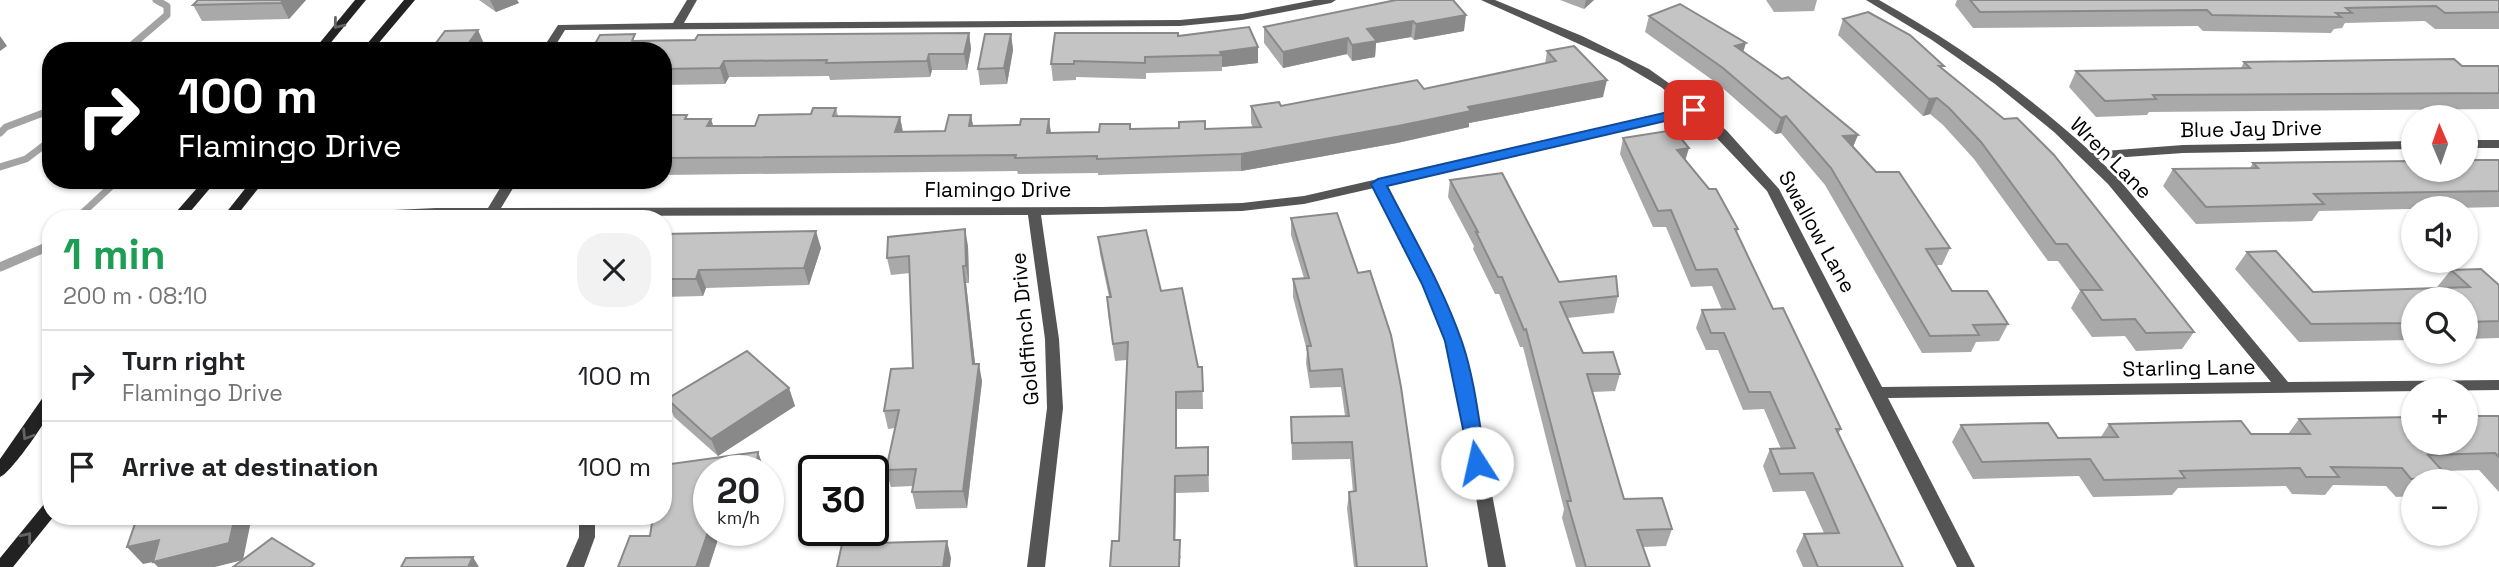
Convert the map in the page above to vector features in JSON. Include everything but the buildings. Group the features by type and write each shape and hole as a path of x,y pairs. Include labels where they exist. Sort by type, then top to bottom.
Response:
{"main road":[{"path":"326,42 361,0"},
{"path":"374,42 410,0"},
{"path":"184,210 203,189"},
{"path":"234,210 252,189"},
{"path":"0,471 42,411"},
{"path":"3,567 42,519"}],"street":[{"path":"677,25 692,0"},
{"path":"552,42 562,27 1180,23 1231,19 1331,0"},
{"name":"Swallow Lane","path":"1486,0 1621,59 1666,85 1737,149 1773,189 1966,567"},
{"name":"Wren Lane","path":"1874,0 1954,50 2089,156 2113,181 2283,387"},
{"name":"Flamingo Drive","path":"672,211 1034,212 1242,208 1304,200 1378,184 1694,110"},
{"path":"2478,144 2499,144"},
{"name":"Blue Jay Drive","path":"2089,156 2183,149 2401,145"},
{"path":"1378,184 1430,284 1453,341 1460,364 1497,567"},
{"path":"493,210 506,189"},
{"name":"Goldfinch Drive","path":"1034,212 1052,339 1055,408 1036,567"},
{"name":"Starling Lane","path":"1879,393 2499,384"},
{"path":"575,567 587,537 587,525"}],"waterway":[{"path":"136,42 167,15 167,6 156,0"},
{"path":"0,133 6,127 42,113"},
{"path":"0,167 26,159 42,147"},
{"path":"86,210 108,189"},
{"path":"0,267 41,250"}],"route":[{"path":"1477,463 1460,364 1453,341 1430,284 1378,184 1694,110"}]}
